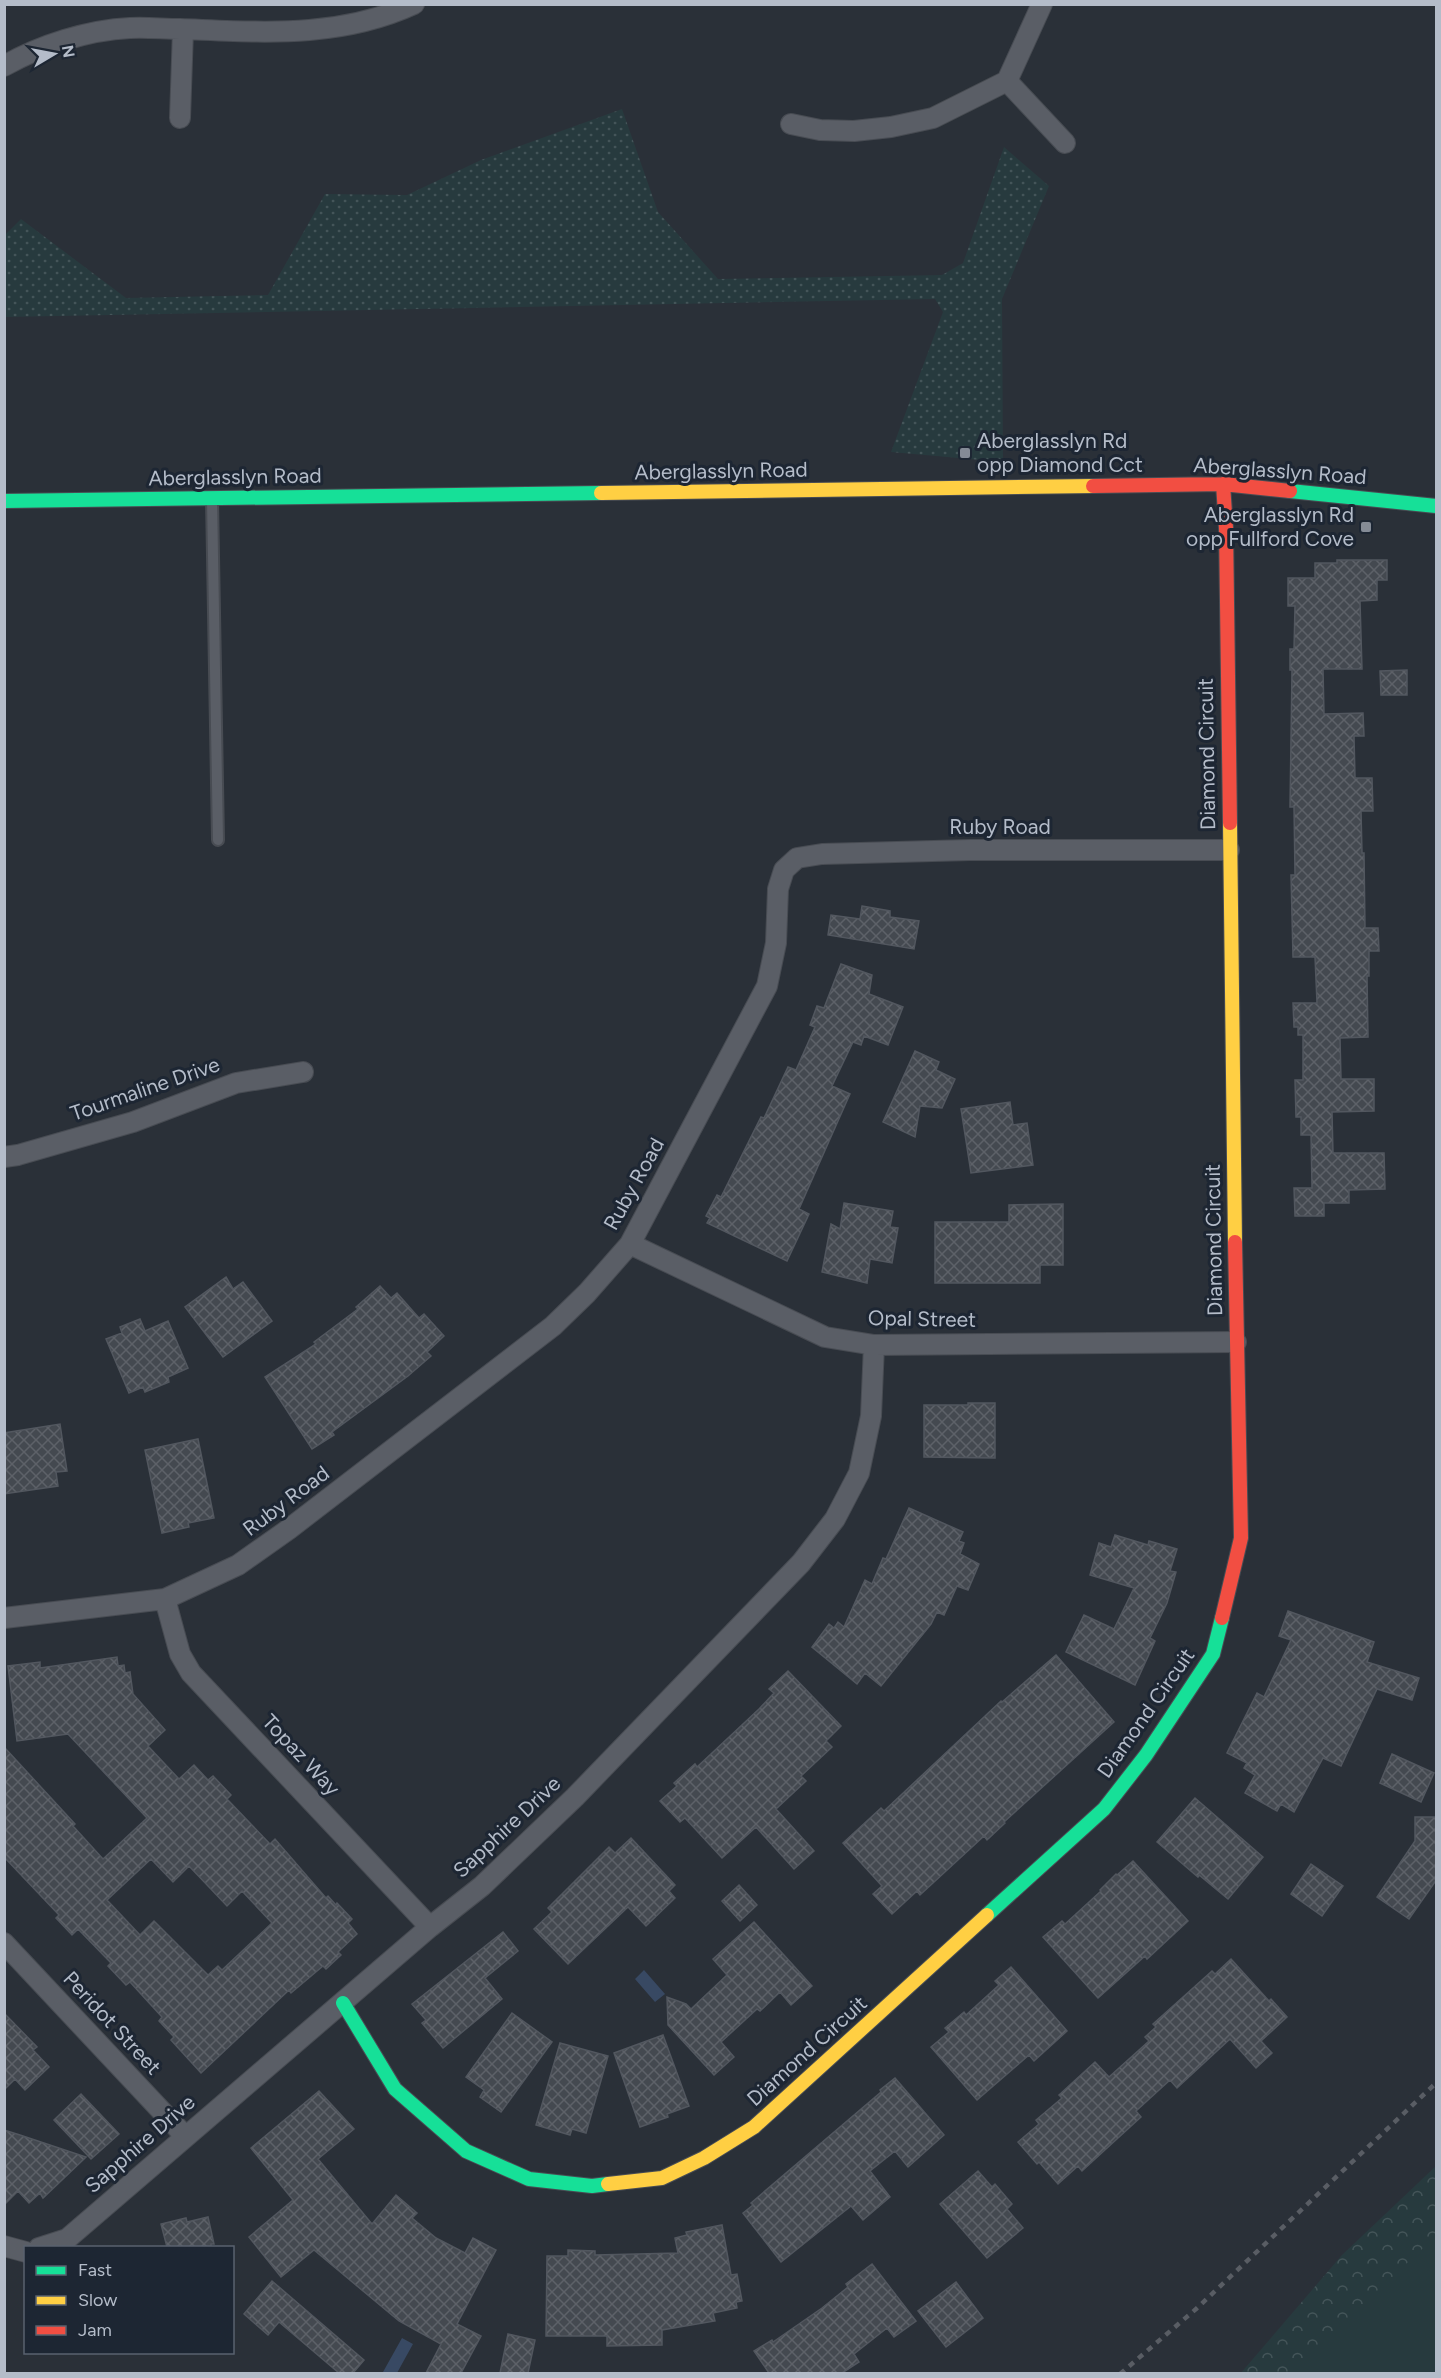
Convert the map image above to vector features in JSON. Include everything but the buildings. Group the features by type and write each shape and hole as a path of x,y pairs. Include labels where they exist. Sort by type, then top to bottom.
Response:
{"street":[{"path":"4,66 86,34 130,28 323,30 383,17 414,4"},
{"path":"791,124 854,131 891,127 933,118 1007,81 1042,4"},
{"path":"180,118 183,30"},
{"path":"1007,81 1065,143"},
{"name":"Aberglasslyn Road","path":"4,501 1223,484 1437,506"},
{"name":"Diamond Circuit","path":"343,2002 395,2089 466,2151 529,2179 592,2186 662,2178 704,2158 754,2127 1104,1809 1146,1755 1213,1654 1241,1538 1236,1342 1226,528 1223,484"},
{"name":"Ruby Road","path":"4,1618 165,1599 238,1565 299,1522 553,1326 587,1293 630,1244 767,986 776,943 778,889 784,870 797,858 822,854 970,850 1229,850"},
{"name":"Tourmaline Drive","path":"4,1157 133,1122 236,1083 303,1072"},
{"name":"Opal Street","path":"630,1244 825,1337 874,1345 1236,1342"},
{"name":"Sapphire Drive","path":"42,2246 67,2239 430,1927 482,1886 575,1797 801,1563 835,1518 859,1473 871,1416 874,1345"},
{"name":"Topaz Way","path":"165,1599 180,1654 191,1673 430,1927"},
{"name":"Peridot Street","path":"4,1943 185,2136"},
{"path":"4,2246 24,2251"}],"lane":[{"path":"212,499 218,840"}],"green space":[{"path":"622,109 658,212 718,279 942,275 963,263 1004,147 1049,186 1002,299 1003,462 891,452 943,312 935,299 5,317 5,235 21,219 126,298 268,295 325,194 407,195 481,160"},
{"path":"1436,2166 1436,2373 1240,2374 1342,2255"},
{"path":"1436,2236 1436,2373 1290,2373"}],"water":[{"path":"644,1970 665,1994 655,2002 635,1979"},
{"path":"402,2338 413,2344 397,2373 383,2372"}],"railway":[{"path":"1120,2374 1196,2309 1436,2083"}],"traffic: fast":[{"path":"1290,491 1436,506"},
{"path":"4,501 601,493"},
{"path":"987,1915 1104,1809 1146,1755 1213,1654 1222,1618"},
{"path":"343,2003 395,2089 466,2151 529,2179 592,2186 608,2184"}],"traffic: slow":[{"path":"601,493 1093,486"},
{"path":"1230,823 1235,1242"},
{"path":"608,2184 662,2178 704,2158 754,2127 987,1915"}],"traffic: jam":[{"path":"1093,486 1223,484 1290,491"},
{"path":"1223,484 1226,528 1230,823"},
{"path":"1222,1618 1241,1538 1235,1242"}],"place":[{"name":"Aberglasslyn Rd opp Diamond Cct","path":"965,453"},
{"name":"Aberglasslyn Rd opp Fullford Cove","path":"1366,527"}]}
